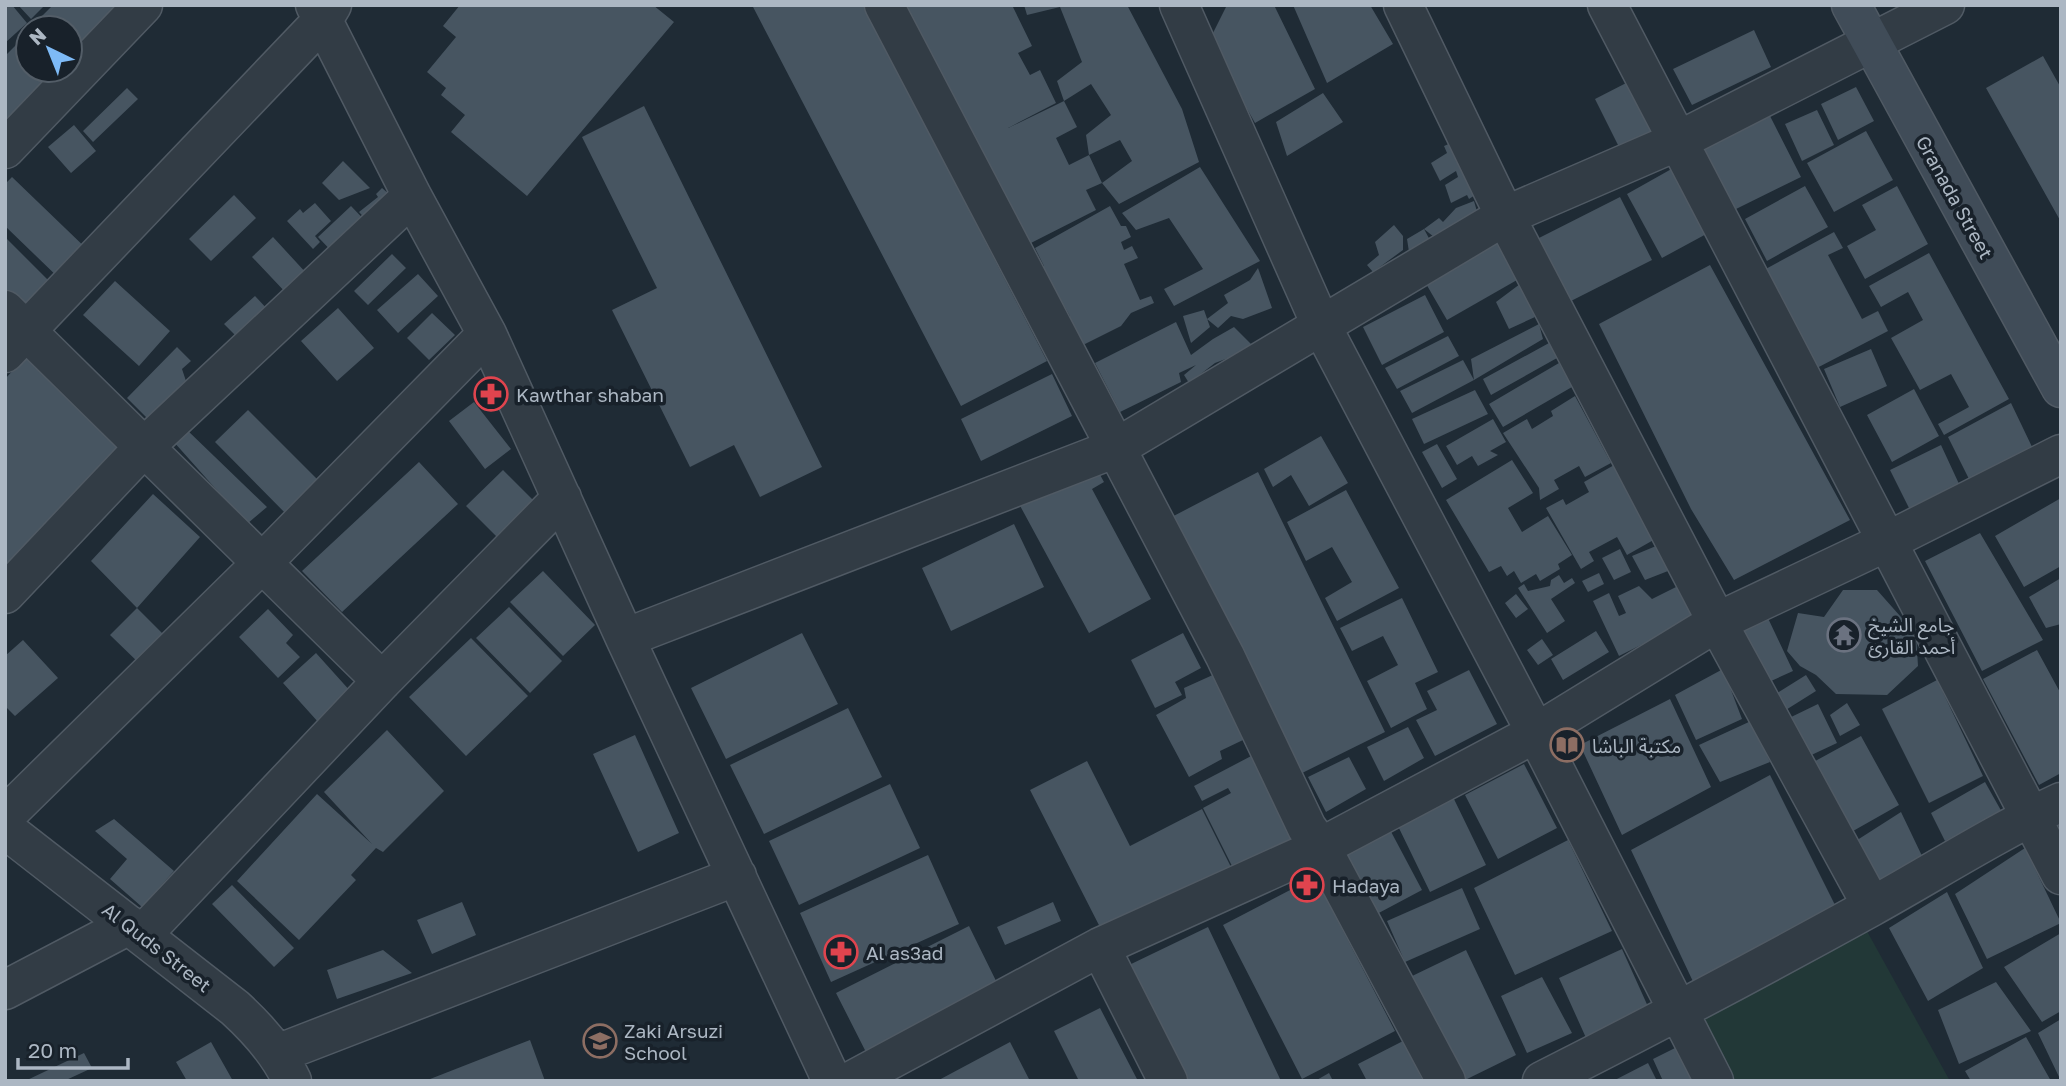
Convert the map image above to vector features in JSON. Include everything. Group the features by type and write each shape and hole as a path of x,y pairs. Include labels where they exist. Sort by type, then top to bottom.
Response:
{"main road":[{"name":"Granada Street","path":"1851,5 2061,388"}],"street":[{"path":"5,149 143,5"},
{"path":"884,5 1225,656 1307,828 1321,846 1446,1081"},
{"path":"1179,5 1322,327 1536,733 1714,1081"},
{"path":"1403,5 1505,216 1717,621 1872,906"},
{"path":"1607,5 1888,541 2045,809 2061,876"},
{"path":"625,638 1116,448 1505,216 1678,141 1945,5"},
{"path":"382,681 144,447 12,331 323,10 412,196 487,334 625,638 832,1081"},
{"path":"5,594 144,447 412,196"},
{"path":"5,816 262,563 487,334"},
{"path":"851,1081 1100,947 1321,846 1536,733 1717,621 1888,541 2061,454"},
{"path":"5,990 136,930 562,498"},
{"path":"1542,1081 1679,1011 2045,809"},
{"name":"Al Quds Street","path":"5,829 235,1008 258,1029 284,1068"},
{"path":"284,1068 737,876"},
{"path":"1100,947 1168,1081"}],"green space":[{"path":"1863,924 1950,1081 1730,1081 1694,1014"}],"building":[{"path":"5,5 12,5 20,14 14,14 14,35 5,43"},
{"path":"18,5 45,5 36,14 26,14"},
{"path":"53,5 125,5 84,45 84,14 44,14"},
{"path":"460,5 653,5 674,22 527,196 451,132 465,115 441,95 446,88 427,72 456,37 443,26"},
{"path":"752,5 863,5 1047,361 961,406"},
{"path":"903,5 1012,5 1032,46 1018,53 1030,75 1040,70 1056,103 1008,128 1064,101 1077,127 1056,138 1069,165 1089,155 1102,183 1086,190 1096,210 1025,246"},
{"path":"1024,5 1127,5 1182,109 1199,162 1119,204 1102,183 1132,161 1120,140 1089,155 1086,135 1111,115 1091,84 1064,101 1057,81 1082,62 1060,7 1027,15"},
{"path":"1227,5 1274,5 1315,89 1255,123 1209,41"},
{"path":"1293,5 1370,5 1393,44 1327,83"},
{"path":"1754,30 1771,67 1692,105 1673,69"},
{"path":"14,47 14,84 52,84 11,125 5,120 5,56"},
{"path":"2043,56 2061,88 2061,222 1986,88"},
{"path":"1632,80 1656,134 1621,151 1595,99"},
{"path":"1856,87 1874,121 1838,140 1821,104"},
{"path":"127,88 138,99 93,142 83,131"},
{"path":"1323,93 1343,122 1287,156 1276,122"},
{"path":"644,106 822,467 760,497 734,445 690,467 612,310 657,288 582,137"},
{"path":"1817,110 1834,145 1802,161 1785,124"},
{"path":"1769,114 1801,177 1734,210 1703,147"},
{"path":"74,125 96,151 71,173 48,147"},
{"path":"1866,131 1893,180 1834,212 1807,163"},
{"path":"1451,143 1475,195 1469,199 1467,195 1451,203 1445,185 1458,177 1456,171 1440,181 1431,163 1447,153 1444,146"},
{"path":"343,161 370,188 339,200 322,183"},
{"path":"1200,167 1260,261 1174,306 1164,289 1203,269 1169,218 1136,230 1122,213"},
{"path":"1675,167 1710,232 1662,258 1627,194"},
{"path":"12,177 92,254 64,283 5,226 5,184"},
{"path":"1805,186 1828,227 1767,261 1745,219"},
{"path":"1897,186 1928,244 1865,279 1847,246 1876,230 1862,205"},
{"path":"382,188 389,194 373,227 359,212 378,197 376,194"},
{"path":"234,195 256,218 211,261 189,239"},
{"path":"1620,197 1652,260 1569,302 1537,239"},
{"path":"1474,201 1478,215 1434,237 1424,229 1439,218 1443,222 1456,208"},
{"path":"315,203 331,221 315,236 320,242 313,249 287,221 300,209 303,213"},
{"path":"351,206 373,229 340,260 318,237"},
{"path":"1110,206 1121,226 1126,226 1131,237 1121,242 1124,250 1132,246 1138,258 1124,264 1140,300 1151,296 1154,303 1131,313 1121,326 1085,344 1074,341 1063,320 1070,316 1054,288 1046,288 1037,270 1044,266 1035,248"},
{"path":"1394,225 1403,236 1403,250 1373,272 1367,265 1379,255 1375,242"},
{"path":"1424,229 1431,242 1409,252 1407,239"},
{"path":"1834,232 1843,248 1828,255 1862,319 1878,311 1888,331 1813,370 1762,271"},
{"path":"5,237 58,290 29,319 5,294"},
{"path":"273,237 308,275 288,295 252,257"},
{"path":"1496,242 1517,280 1447,320 1425,282"},
{"path":"1929,253 2009,399 1944,435 1938,424 1969,407 1951,374 1920,390 1891,338 1923,320 1908,292 1881,307 1869,286"},
{"path":"392,254 406,268 368,305 354,291"},
{"path":"1710,265 1850,520 1734,580 1691,509 1599,324"},
{"path":"1258,268 1272,308 1243,319 1231,316 1218,328 1207,319 1228,303 1224,295 1250,280"},
{"path":"418,274 438,296 398,333 377,310"},
{"path":"115,281 170,331 139,366 83,315"},
{"path":"1520,284 1535,317 1509,329 1496,302"},
{"path":"1425,295 1444,332 1382,365 1363,327"},
{"path":"255,296 270,312 240,340 224,324"},
{"path":"338,308 374,348 337,381 301,341"},
{"path":"1204,310 1210,327 1191,343 1183,316"},
{"path":"432,313 455,335 429,360 407,338"},
{"path":"1176,322 1191,355 1234,327 1255,348 1215,363 1189,383 1184,375 1196,365 1179,373 1181,382 1120,412 1095,363"},
{"path":"1539,324 1543,339 1474,380 1471,359"},
{"path":"1448,336 1459,356 1397,389 1385,368"},
{"path":"1549,343 1557,358 1491,395 1483,379"},
{"path":"177,347 191,361 182,369 186,381 166,402 155,426 127,398"},
{"path":"1871,349 1887,386 1840,407 1824,369"},
{"path":"29,353 129,449 5,582 5,379"},
{"path":"1463,360 1474,380 1412,413 1400,391"},
{"path":"1559,363 1572,387 1503,427 1489,404"},
{"path":"1052,374 1072,416 981,461 961,419"},
{"path":"1914,389 1939,436 1892,462 1867,415"},
{"path":"1475,390 1488,414 1424,444 1412,419"},
{"path":"1575,396 1611,463 1585,477 1579,466 1554,480 1559,489 1540,500 1539,488 1503,433 1527,419 1532,429 1553,416 1551,411"},
{"path":"474,402 511,449 485,469 449,421"},
{"path":"2011,403 2034,451 1971,483 1948,437"},
{"path":"248,410 326,488 293,521 215,442"},
{"path":"1493,419 1506,442 1490,451 1498,455 1478,466 1472,456 1457,465 1446,446"},
{"path":"186,429 267,507 247,524 173,441"},
{"path":"1321,436 1348,483 1309,506 1291,475 1273,487 1264,469"},
{"path":"1437,444 1457,479 1442,488 1422,452"},
{"path":"1941,445 1960,486 1910,510 1890,470"},
{"path":"1512,460 1533,493 1508,508 1522,532 1548,516 1572,555 1558,564 1560,569 1540,581 1536,574 1521,583 1514,571 1507,576 1501,566 1489,572 1446,500"},
{"path":"419,462 458,504 342,612 302,571"},
{"path":"1093,462 1104,482 1092,489 1151,599 1089,633 1018,502"},
{"path":"1616,464 1657,538 1627,555 1617,537 1589,552 1594,561 1581,569 1546,508 1563,499 1566,505 1589,492 1584,482"},
{"path":"503,470 540,507 503,543 466,506"},
{"path":"1258,472 1385,732 1294,777 1164,521"},
{"path":"1346,490 1399,588 1337,621 1325,598 1352,582 1332,547 1306,561 1287,522"},
{"path":"153,494 200,537 137,608 91,561"},
{"path":"2061,498 2061,566 2024,587 1995,536"},
{"path":"1014,524 1044,587 951,631 922,568"},
{"path":"1980,533 2043,640 1982,671 1925,561"},
{"path":"1656,546 1668,571 1645,580 1632,556"},
{"path":"1620,549 1631,572 1614,580 1602,558"},
{"path":"543,571 595,625 563,656 510,602"},
{"path":"1599,573 1604,584 1588,592 1582,581"},
{"path":"1559,575 1564,583 1572,578 1575,583 1551,599 1565,621 1547,633 1518,588 1524,584 1528,591 1550,586 1551,580"},
{"path":"2061,578 2061,624 2046,628 2029,597"},
{"path":"1639,586 1652,599 1678,586 1695,618 1619,656 1593,601 1609,593 1619,616 1626,613 1618,596"},
{"path":"1843,590 1877,590 1916,634 1918,666 1887,695 1836,694 1816,675 1800,666 1787,651 1798,613 1824,617"},
{"path":"1516,594 1528,609 1516,618 1505,603"},
{"path":"1402,598 1438,672 1415,683 1427,709 1391,728 1367,681 1398,665 1383,636 1352,651 1340,628"},
{"path":"509,607 562,661 530,693 476,638"},
{"path":"137,608 169,640 143,667 110,635"},
{"path":"268,609 293,635 286,643 300,657 278,678 239,637"},
{"path":"1766,614 1793,671 1760,686 1732,625"},
{"path":"1596,631 1609,652 1563,680 1551,659"},
{"path":"802,633 838,704 726,759 691,688"},
{"path":"1183,633 1201,668 1175,682 1182,695 1155,708 1131,660"},
{"path":"471,638 528,696 466,756 409,697"},
{"path":"1542,639 1553,655 1538,665 1527,650"},
{"path":"23,640 58,678 15,716 5,706 5,656"},
{"path":"2037,650 2061,694 2061,773 2039,785 1983,679"},
{"path":"316,653 352,693 319,723 283,683"},
{"path":"1723,669 1742,719 1696,740 1675,695"},
{"path":"1469,670 1497,724 1435,756 1416,720 1437,710 1427,691"},
{"path":"1215,674 1243,740 1220,751 1222,759 1189,777 1156,715 1186,698 1184,688"},
{"path":"1806,675 1816,691 1781,713 1771,697"},
{"path":"1937,680 1983,776 1929,803 1882,709"},
{"path":"1670,699 1711,787 1622,835 1580,745"},
{"path":"1847,703 1860,725 1840,736 1830,715"},
{"path":"1818,704 1837,743 1805,758 1787,719"},
{"path":"848,708 882,777 764,834 730,765"},
{"path":"1751,721 1770,762 1720,782 1699,745"},
{"path":"1408,727 1424,758 1384,781 1367,747"},
{"path":"387,730 444,791 383,852 376,848 351,875 356,880 299,940 237,881 317,794 372,844 324,792"},
{"path":"635,735 679,833 638,852 593,754"},
{"path":"1861,736 1899,805 1846,835 1808,765"},
{"path":"1255,754 1298,840 1235,872 1203,808 1231,793 1228,788 1202,801 1194,786"},
{"path":"1349,757 1366,789 1326,812 1308,777"},
{"path":"1087,761 1130,846 1202,809 1232,869 1104,935 1030,790"},
{"path":"1524,764 1557,828 1498,859 1465,795"},
{"path":"1770,775 1841,917 1697,990 1631,850"},
{"path":"1985,782 2003,814 1945,841 1931,813"},
{"path":"890,784 920,848 799,905 769,841"},
{"path":"1453,797 1486,865 1430,892 1397,824"},
{"path":"1901,812 1923,858 1873,886 1851,844"},
{"path":"114,819 174,871 142,907 110,879 127,859 95,831"},
{"path":"1388,826 1422,890 1375,915 1341,851"},
{"path":"1568,840 1612,931 1515,975 1474,888"},
{"path":"2025,848 2061,923 1987,959 1955,894"},
{"path":"928,855 959,924 831,982 800,913"},
{"path":"1315,877 1395,1031 1302,1079 1223,925"},
{"path":"232,885 294,948 274,967 212,904"},
{"path":"1462,888 1480,929 1405,962 1387,921"},
{"path":"1947,892 1983,968 1928,1001 1889,928"},
{"path":"462,902 476,935 432,954 417,920"},
{"path":"1053,902 1061,921 1005,945 997,927"},
{"path":"969,926 1001,991 869,1058 836,993"},
{"path":"1208,927 1281,1081 1181,1081 1127,966"},
{"path":"2061,933 2061,1011 2042,1022 2004,967"},
{"path":"1622,949 1650,1011 1587,1040 1559,978"},
{"path":"383,950 412,973 337,999 327,970"},
{"path":"1466,950 1516,1055 1463,1081 1408,978"},
{"path":"1542,977 1572,1033 1527,1053 1501,996"},
{"path":"1996,982 2031,1031 1959,1064 1938,1010"},
{"path":"1100,1008 1138,1081 1079,1081 1054,1031"},
{"path":"2061,1019 2061,1081 2038,1033"},
{"path":"2026,1037 2051,1081 1971,1081 1965,1071"},
{"path":"530,1040 545,1081 425,1081"},
{"path":"1403,1041 1423,1081 1367,1081 1358,1064"},
{"path":"211,1042 233,1081 187,1081 176,1062"},
{"path":"1010,1042 1030,1081 937,1081"},
{"path":"1675,1048 1692,1081 1663,1081 1653,1059"},
{"path":"84,1053 92,1068 64,1081 25,1081"},
{"path":"1648,1063 1657,1081 1613,1081"},
{"path":"1329,1073 1333,1081 1315,1081"}],"place":[{"name":"Kawthar shaban","path":"491,394"},
{"name":"جامع الشيخ أحمد القارئ","path":"1844,635"},
{"name":"مكتبة الباشا","path":"1567,745"},
{"name":"Hadaya","path":"1307,885"},
{"name":"Al as3ad","path":"841,952"},
{"name":"Zaki Arsuzi School","path":"600,1041"}]}
